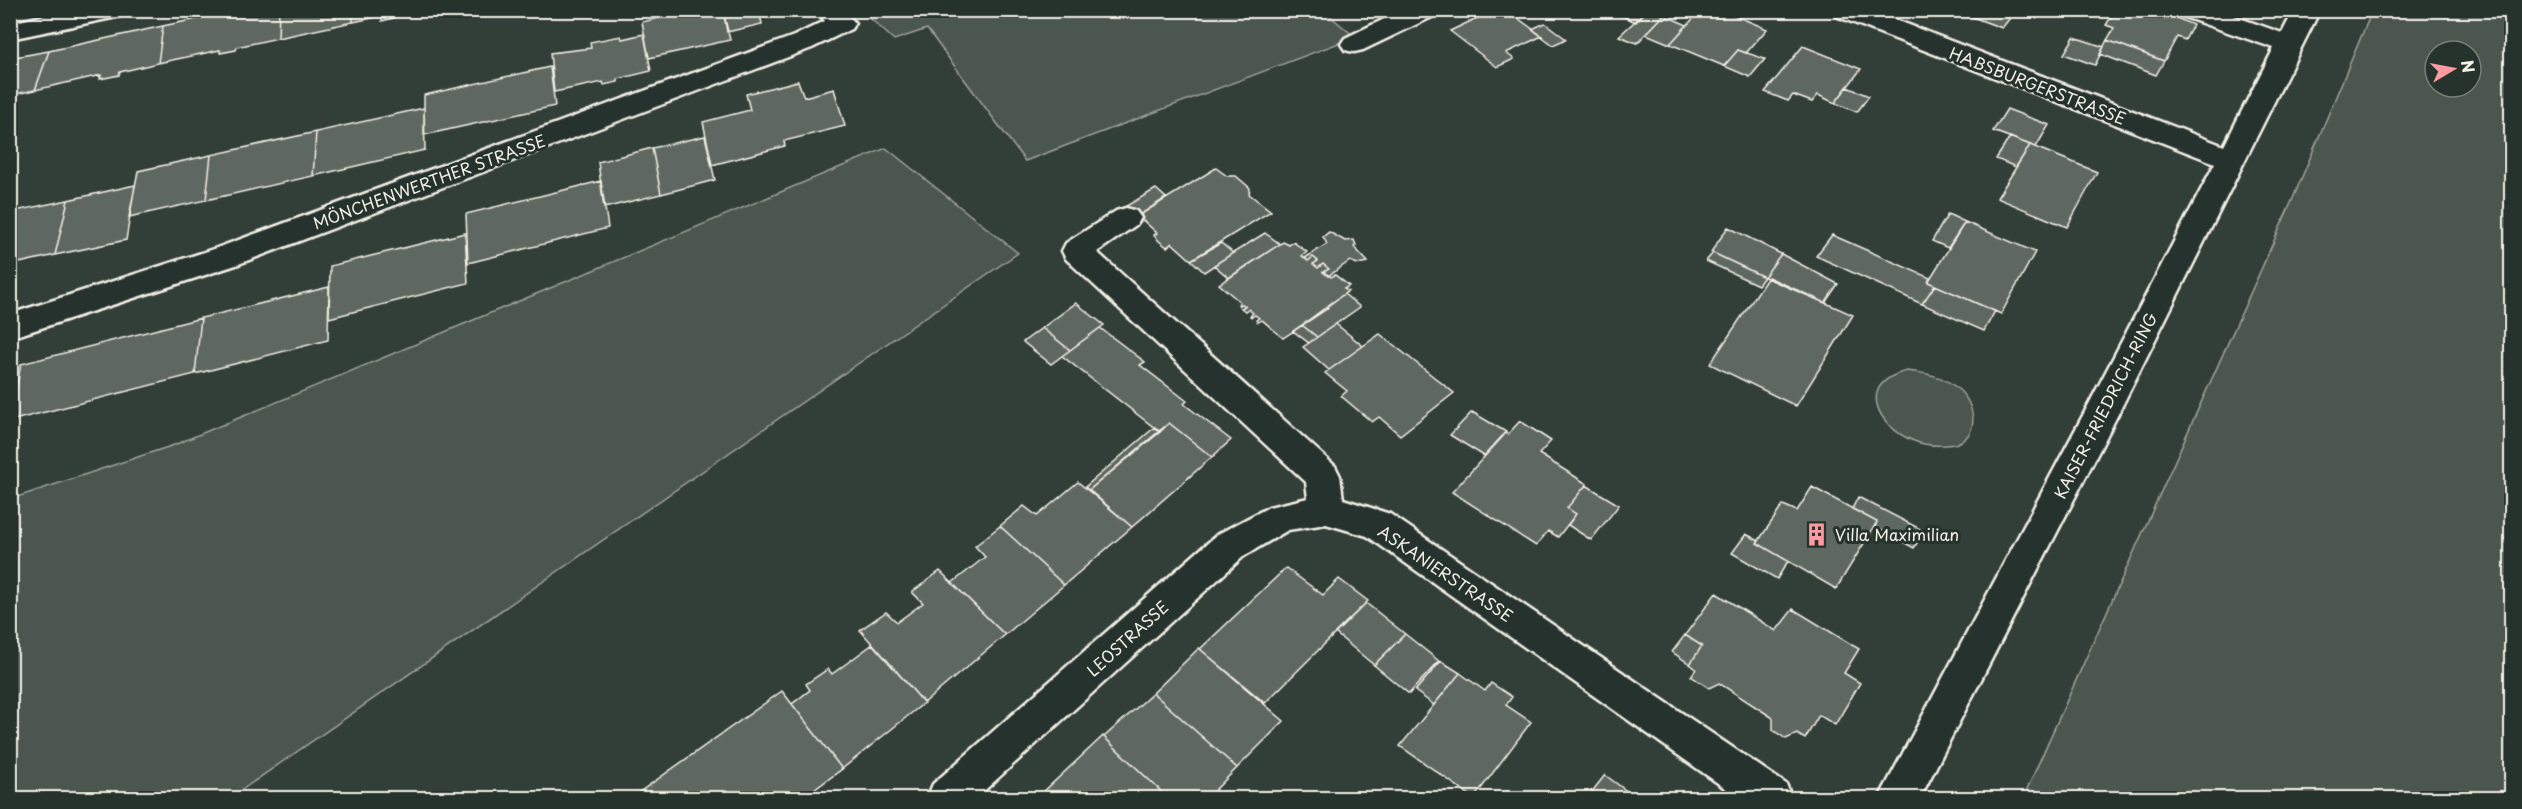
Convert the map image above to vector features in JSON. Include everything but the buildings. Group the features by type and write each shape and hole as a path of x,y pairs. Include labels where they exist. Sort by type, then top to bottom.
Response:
{"street":[{"path":"10,31 112,10"},
{"path":"1354,44 1425,10"},
{"name":"HABSBURGERSTRASSE","path":"1845,10 2230,159"},
{"path":"2190,10 2291,45"},
{"name":"KAISER-FRIEDRICH-RING","path":"1899,798 2095,424 2307,10"},
{"name":"MÖNCHENWERTHER STRASSE","path":"10,326 225,257 803,42 835,17"},
{"path":"1126,218 1077,250 1323,476 1326,509"},
{"name":"LEOSTRASSE","path":"946,798 1231,545 1281,517 1326,509"},
{"name":"ASKANIERSTRASSE","path":"1326,509 1378,525 1772,798"}],"shaded area":[{"path":"862,11 1324,11 1355,37 1025,161 927,29 894,40"},
{"path":"2372,11 2511,11 2511,798 2023,798 2291,203"},
{"path":"886,148 1018,253 230,798 11,798 11,499 174,445"},
{"path":"1907,371 1941,378 1953,385 1965,397 1970,405 1973,423 1965,438 1957,443 1946,445 1926,444 1914,441 1890,426 1877,405 1877,395 1881,385 1891,377"}],"place":[{"name":"Villa Maximilian","path":"1817,534"}]}
